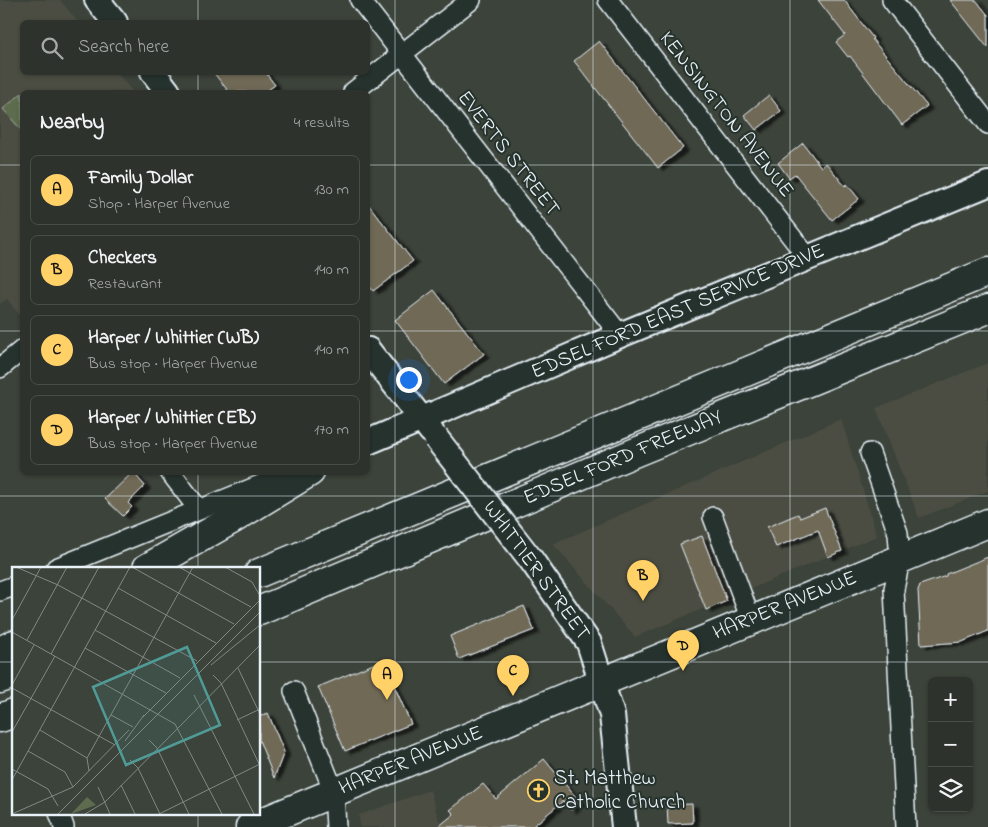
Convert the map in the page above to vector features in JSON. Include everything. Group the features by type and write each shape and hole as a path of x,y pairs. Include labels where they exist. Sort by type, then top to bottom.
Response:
{"main road":[{"name":"EDSEL FORD FREEWAY","path":"260,572 988,272"},
{"name":"EDSEL FORD FREEWAY","path":"260,611 644,449 988,308"},
{"path":"149,567 305,475"},
{"name":"HARPER AVENUE","path":"250,827 988,523"},
{"path":"0,652 12,645"},
{"path":"0,679 12,675"},
{"path":"0,718 12,714"}],"street":[{"path":"98,0 113,20"},
{"name":"EVERTS STREET","path":"360,0 620,335"},
{"path":"356,90 471,0"},
{"name":"KENSINGTON AVENUE","path":"608,0 808,258"},
{"path":"892,0 988,124"},
{"path":"155,75 166,90"},
{"name":"EDSEL FORD EAST SERVICE DRIVE","path":"370,442 429,429 620,335 988,184"},
{"path":"0,368 20,352"},
{"name":"WHITTIER STREET","path":"370,353 532,561 589,643 612,715 624,827"},
{"path":"870,454 898,533 900,560 894,589 906,827"},
{"path":"172,475 199,510"},
{"path":"58,567 284,475"},
{"path":"713,517 751,620"},
{"path":"0,591 12,587"},
{"path":"294,691 334,792 336,827"},
{"path":"59,814 64,827"}],"shaded area":[{"path":"0,0 60,0 76,20 20,20 20,75 119,75 131,90 20,90 20,315 7,299 0,304"},
{"path":"988,363 988,491 919,518 876,408"},
{"path":"841,419 877,536 635,637 553,544"},
{"path":"430,790 441,827 360,827 359,815"}],"green space":[{"path":"20,95 20,129 3,109"}],"building":[{"path":"818,0 844,0 872,39 927,106 902,125 850,56 848,57 836,42 845,35"},
{"path":"950,0 976,0 988,15 988,48"},
{"path":"599,41 683,148 658,168 574,61"},
{"path":"215,75 267,75 275,85 268,90 227,90"},
{"path":"769,95 781,111 756,130 744,115"},
{"path":"803,143 821,167 826,163 845,186 847,184 859,199 832,220 795,174 789,178 778,163"},
{"path":"370,207 413,261 373,291 370,287"},
{"path":"434,290 484,354 444,384 395,320"},
{"path":"130,475 136,475 145,486 128,503 132,507 123,516 105,499"},
{"path":"825,508 842,551 828,557 818,530 776,547 767,527 798,514 800,518"},
{"path":"702,536 727,601 706,610 680,544"},
{"path":"988,557 988,631 962,642 921,645 918,590 920,585 946,576 946,574"},
{"path":"524,606 534,630 459,659 450,636"},
{"path":"383,660 411,724 345,751 318,687"},
{"path":"268,713 284,752 274,778 260,743 260,717"},
{"name":"St. Matthew Catholic Church","path":"544,759 580,802 571,810 563,801 532,827 438,827 454,814 450,810 483,784 496,799"},
{"path":"692,804 693,823 668,824 667,805"}],"place":[{"name":"Checkers","path":"643,601"},
{"name":"Harper / Whittier (EB)","path":"683,671"},
{"name":"Harper / Whittier (WB)","path":"513,696"},
{"name":"Family Dollar","path":"387,700"},
{"name":"St. Matthew Catholic Church","path":"538,791"}]}
